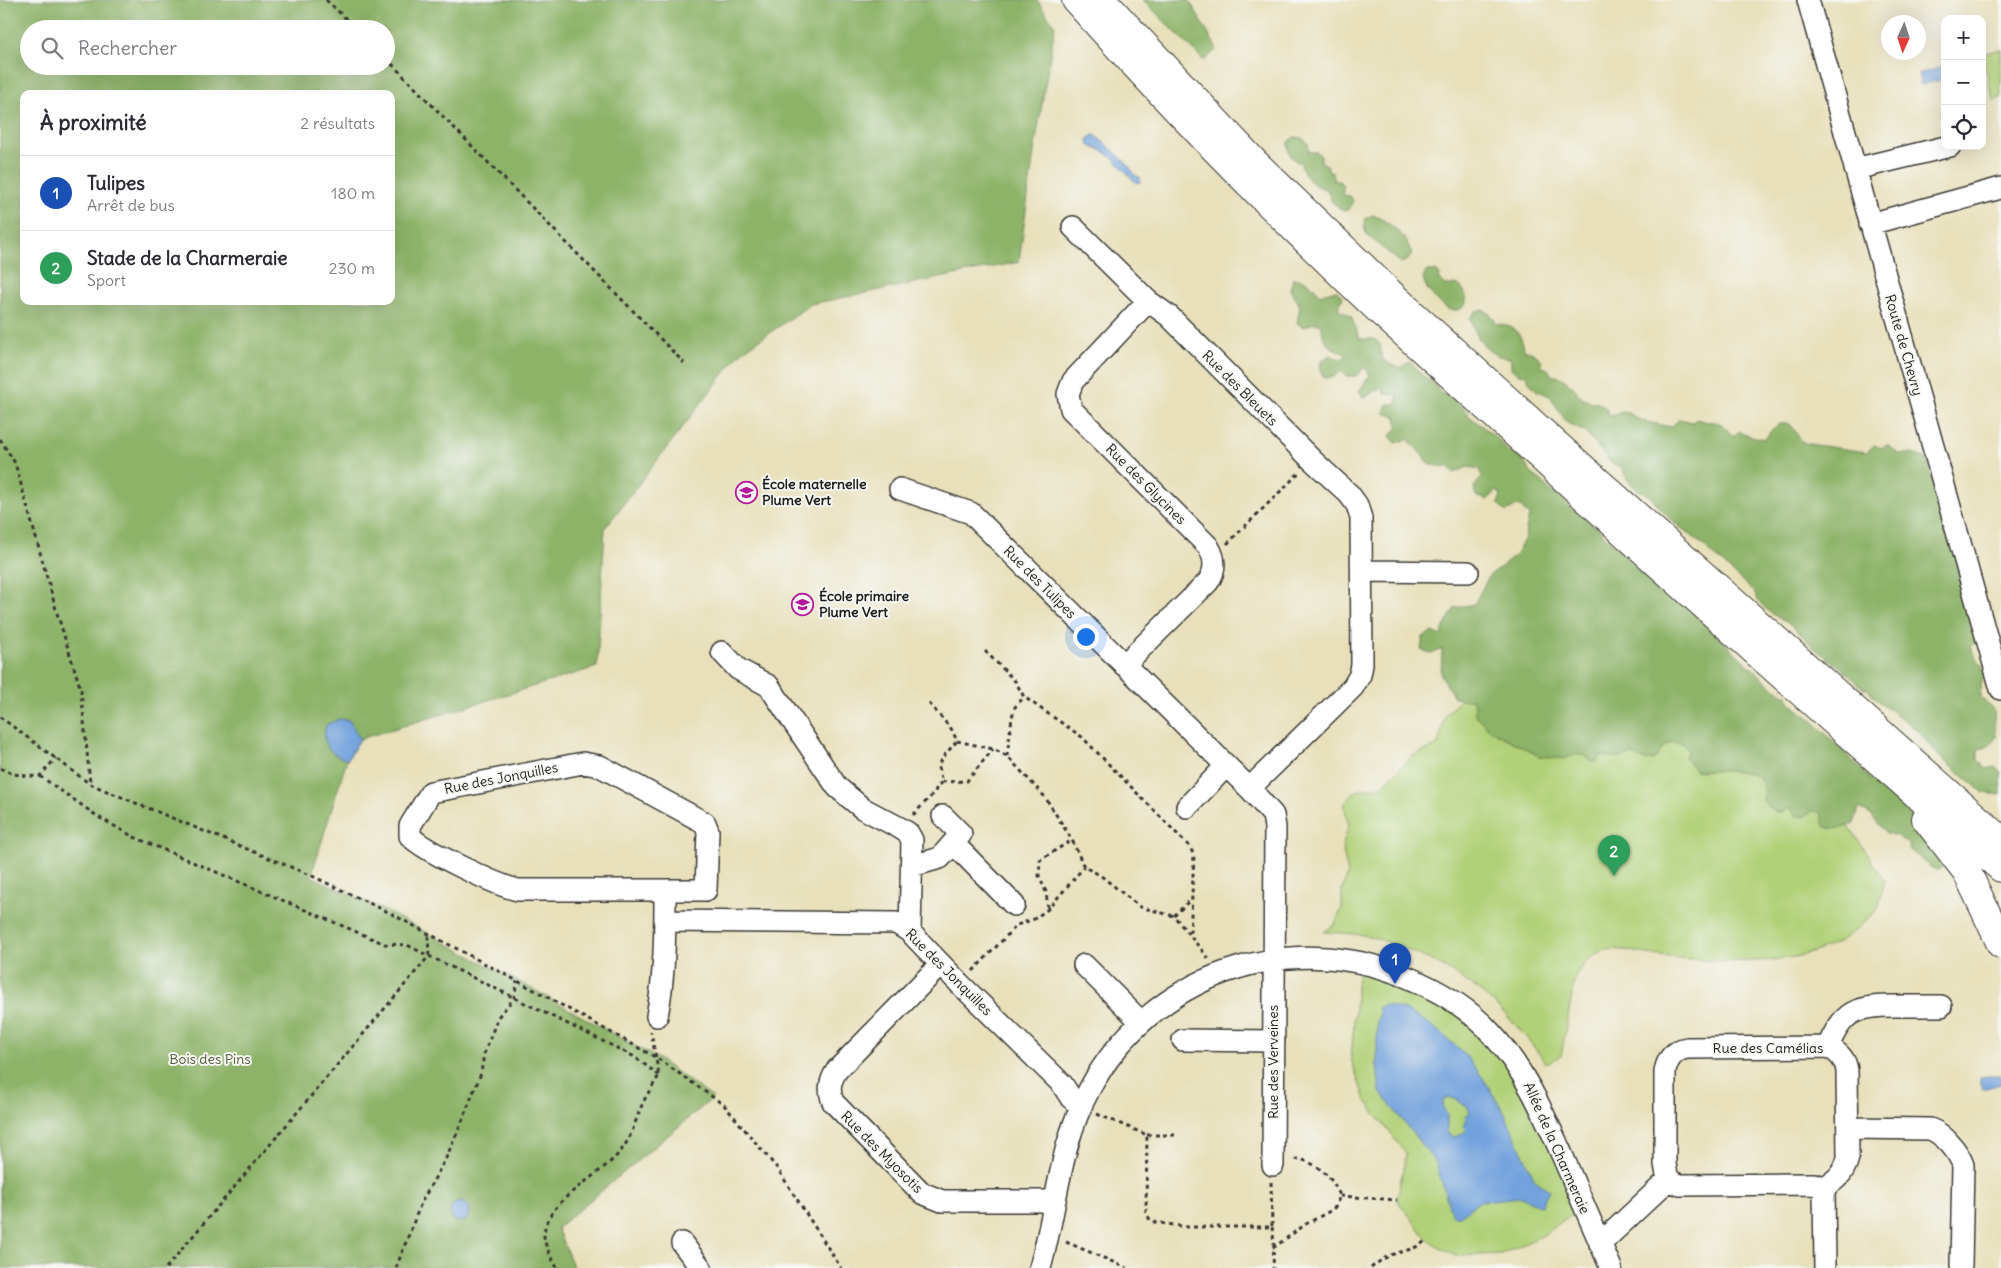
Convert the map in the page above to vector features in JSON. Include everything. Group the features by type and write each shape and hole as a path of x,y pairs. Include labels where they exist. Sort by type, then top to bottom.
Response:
{"highway":[{"path":"1076,0 1129,59 1240,175 1379,310 1660,566 2001,868"},
{"path":"1102,0 1254,162 1393,296 1554,443 2001,840"},
{"path":"1874,757 1939,834 1967,872 2001,944"}],"street":[{"name":"Route de Chevry","path":"1808,0 2001,689"},
{"path":"1854,169 1941,148"},
{"path":"1870,224 2001,188"},
{"name":"Rue des Bleuets","path":"1073,227 1148,301 1169,316 1312,460 1349,494 1359,509 1361,518 1362,665 1358,680 1250,790"},
{"name":"Rue des Glycines","path":"1148,301 1073,382 1068,394 1071,409 1208,546 1213,555"},
{"name":"Rue des Tulipes","path":"900,489 971,513 1273,815 1275,826 1273,959"},
{"path":"1124,666 1208,582 1215,568 1213,555"},
{"path":"1362,571 1468,572"},
{"path":"722,652 738,669 769,686 837,786 862,808 908,833 912,840 910,932"},
{"name":"Rue des Jonquilles","path":"583,762 591,764 608,770 704,823 708,831 706,890 665,890 512,889 493,882 417,843 410,836 410,826 427,797 435,790 583,762"},
{"path":"1187,806 1226,767"},
{"path":"912,866 940,858 961,834 943,816"},
{"path":"953,843 1014,905"},
{"path":"657,1016 661,993 665,890"},
{"path":"706,890 706,922"},
{"name":"Rue des Jonquilles","path":"665,921 896,922 910,932 1062,1084 1071,1098 1081,1106"},
{"name":"Allée de la Charmeraie","path":"1040,1268 1048,1238 1065,1151 1081,1106 1099,1072 1111,1055 1141,1022 1180,993 1221,973 1273,959 1328,957 1359,961 1390,970 1423,984 1463,1008 1489,1031 1513,1059 1537,1098 1610,1268"},
{"name":"Rue des Verveines","path":"1273,959 1273,1165"},
{"name":"Rue des Myosotis","path":"941,964 837,1070 830,1086 834,1102 922,1193 932,1198 942,1201 1055,1201"},
{"path":"1084,965 1141,1022"},
{"path":"1828,1047 1839,1025 1859,1009 1872,1006 1941,1006"},
{"path":"1183,1040 1274,1040"},
{"name":"Rue des Camélias","path":"1668,1180 1665,1164 1665,1072 1667,1063 1674,1054 1687,1048 1828,1047 1836,1051 1846,1064 1849,1128 1846,1165 1836,1180 1824,1187"},
{"path":"1849,1128 1930,1129 1938,1132 1956,1152 1963,1165 1961,1266"},
{"path":"1600,1244 1668,1180 1680,1185 1814,1184 1824,1187 1825,1268"},
{"path":"682,1243 701,1268"}],"path":[{"path":"326,0 347,20"},
{"path":"395,67 684,363"},
{"path":"0,439 14,464 81,690 90,784"},
{"path":"1213,555 1231,541 1312,460"},
{"path":"985,651 1015,681 1024,697 1082,737 1189,846 1194,855 1190,936"},
{"path":"1007,756 1012,717 1015,707 1024,697"},
{"path":"928,702 952,730 957,742"},
{"path":"0,717 90,784 310,875 428,933 657,1058 724,1104 777,1168 841,1268"},
{"path":"957,742 993,750 1007,756 1045,796 1072,840 1084,867 1100,875 1140,907 1174,916 1221,973"},
{"path":"942,782 938,766 941,759 957,742"},
{"path":"900,828 935,792 937,786 942,782 967,781 993,750"},
{"path":"40,776 56,758"},
{"path":"0,768 25,777 40,776 100,818 134,837 385,944 407,945 633,1056 659,1075"},
{"path":"1048,909 1046,892 1038,876 1040,860 1072,840"},
{"path":"960,984 1017,925 1034,919 1048,909 1084,867"},
{"path":"1174,916 1192,899"},
{"path":"166,1268 429,956 428,933"},
{"path":"396,1268 421,1203 446,1158 461,1124 481,1073 484,1054 498,1017 514,998 517,981"},
{"path":"557,1268 548,1251 544,1236 547,1220 562,1200 598,1173 620,1152 633,1129 642,1104 659,1075 657,1058"},
{"path":"1081,1106 1147,1135 1176,1135"},
{"path":"1147,1135 1146,1212 1150,1220 1162,1224 1187,1227 1272,1227"},
{"path":"1273,1248 1335,1207 1340,1196 1338,1189 1330,1177 1320,1169 1296,1159 1282,1160 1273,1165 1270,1171 1273,1268"},
{"path":"1340,1196 1396,1200"},
{"path":"1048,1238 1064,1241 1127,1268"},
{"path":"1371,1268 1392,1254 1408,1251 1422,1245 1427,1239"}],"green space":[{"name":"Bois des Pins","path":"0,0 1037,0 1055,26 1034,152 1019,262 811,304 739,354 605,528 597,667 360,739 347,760 311,876 388,912 538,992 657,1058 713,1098 557,1228 574,1268 0,1268"},
{"path":"1143,0 1189,0 1217,49 1204,61"},
{"path":"2001,49 2001,98 1993,100 1986,71 1986,53"},
{"path":"1294,137 1303,138 1308,144 1309,152 1316,152 1321,155 1321,162 1327,165 1335,181 1339,181 1343,185 1343,195 1350,196 1353,200 1350,209 1343,211 1332,202 1327,189 1313,184 1304,173 1301,163 1292,158 1289,153 1288,143"},
{"path":"1373,215 1397,230 1406,241 1412,254 1408,260 1401,263 1367,235 1364,227 1366,218"},
{"path":"1427,271 1436,271 1440,275 1439,280 1445,285 1459,285 1465,294 1465,306 1458,310 1449,310 1436,300 1424,282 1423,277"},
{"path":"1293,278 1309,283 1319,295 1336,290 1343,297 1338,309 1351,316 1360,339 1375,339 1381,346 1381,355 1385,361 1392,365 1401,368 1409,362 1413,364 1419,372 1434,384 1440,393 1461,405 1469,416 1497,438 1508,452 1522,459 1531,473 1543,482 1551,492 1563,499 1570,509 1583,515 1591,524 1599,528 1602,535 1622,551 1629,561 1647,570 1653,582 1670,588 1678,595 1691,612 1775,689 1787,695 1791,703 1815,723 1876,785 1913,817 1944,856 1943,867 1937,870 1929,866 1910,850 1908,844 1897,836 1886,833 1872,816 1859,808 1854,823 1836,829 1824,826 1821,812 1813,811 1804,816 1796,816 1790,808 1781,812 1773,811 1763,801 1764,790 1759,777 1736,771 1695,770 1685,757 1688,750 1683,743 1674,742 1666,746 1657,757 1649,761 1632,754 1621,758 1600,756 1597,762 1577,754 1564,759 1539,756 1490,730 1475,715 1475,706 1472,699 1461,700 1454,697 1441,675 1442,649 1431,654 1421,649 1423,637 1432,632 1441,636 1455,608 1474,604 1489,576 1514,557 1524,540 1529,516 1519,505 1506,512 1498,504 1501,495 1497,491 1487,500 1476,496 1474,487 1482,477 1480,469 1468,467 1454,473 1449,467 1431,465 1408,439 1396,443 1390,436 1398,427 1396,417 1384,413 1387,404 1396,404 1398,395 1384,394 1382,387 1364,398 1359,391 1370,375 1365,367 1356,376 1347,376 1340,371 1334,377 1325,378 1320,371 1321,361 1330,355 1341,360 1347,354 1332,348 1328,344 1323,336 1322,325 1314,323 1304,327 1297,323 1300,306 1290,290"},
{"path":"1484,310 1491,315 1497,324 1502,324 1516,331 1521,339 1524,350 1533,353 1541,359 1542,367 1548,369 1552,376 1568,382 1584,399 1601,404 1607,410 1608,415 1613,416 1622,412 1628,413 1642,421 1671,427 1680,419 1692,422 1697,419 1719,423 1730,434 1735,435 1739,431 1743,434 1764,439 1773,428 1786,423 1792,426 1801,440 1807,444 1867,452 1874,445 1881,448 1887,445 1899,454 1912,454 1926,458 1981,632 1971,647 1986,673 1980,685 1981,697 1994,711 1996,738 1987,747 1978,749 1978,760 1986,769 1995,767 2001,772 2001,795 1984,793 1941,758 1916,729 1877,700 1868,689 1861,687 1848,673 1814,648 1791,625 1769,612 1759,602 1754,592 1696,539 1672,521 1650,496 1635,488 1627,479 1622,467 1612,464 1585,432 1567,423 1550,396 1536,390 1529,382 1527,375 1518,374 1511,368 1511,359 1496,355 1482,344 1470,318 1476,311"},
{"path":"1465,695 1747,736 1840,814 1885,880 1877,910 1843,939 1820,950 1794,957 1738,961 1659,956 1615,949 1602,951 1586,962 1575,977 1561,1056 1546,1063 1532,1044 1502,1011 1487,997 1452,972 1410,951 1375,938 1358,934 1324,932 1335,924 1342,908 1342,890 1348,873 1342,847 1349,826 1344,805 1355,791 1382,786 1412,756 1438,745 1445,715"},
{"path":"1359,961 1489,1031 1584,1207 1542,1236 1501,1254 1455,1256 1428,1240 1397,1200 1406,1154 1365,1100 1351,1059"}],"water":[{"path":"1941,68 1941,80 1921,85 1918,74"},
{"path":"1092,135 1095,135 1122,159 1136,176 1140,177 1140,182 1136,183 1114,159 1103,151 1089,146 1088,140"},
{"path":"339,719 349,720 360,739 347,760 335,755 331,751 325,737 326,725"},
{"path":"1385,1005 1405,1010 1431,1025 1463,1052 1483,1078 1504,1112 1535,1180 1549,1190 1541,1206 1521,1197 1492,1200 1477,1203 1460,1216 1452,1216 1436,1163 1380,1092 1377,1066 1377,1020 1380,1013 1378,1008","holes":["1448,1097 1458,1100 1462,1105 1467,1105 1470,1113 1465,1118 1467,1122 1463,1125 1466,1131 1455,1137 1447,1133 1447,1115 1442,1106 1444,1099"]},
{"path":"2001,1076 2001,1084 1983,1089 1980,1085 1980,1078"},
{"path":"460,1202 467,1205 470,1212 467,1219 460,1222 453,1219 450,1212 453,1205"}],"place":[{"name":"École maternelle Plume Vert","path":"746,492"},
{"name":"École primaire Plume Vert","path":"803,604"},
{"name":"Stade de la Charmeraie","path":"1614,876"},
{"name":"Tulipes","path":"1395,984"}]}
